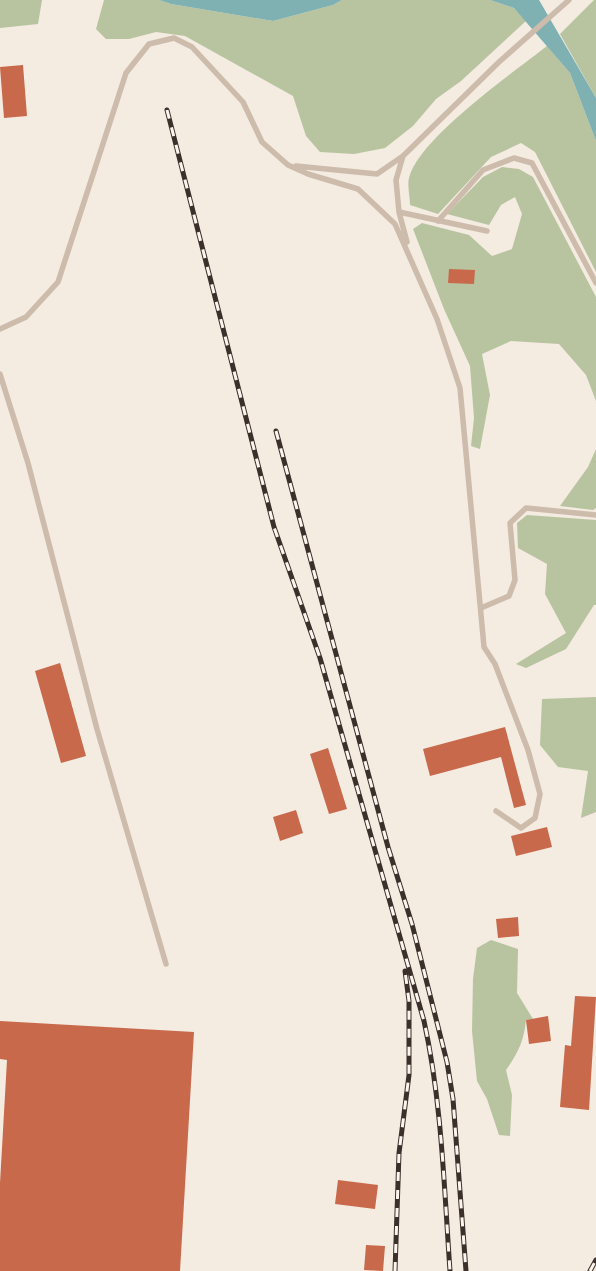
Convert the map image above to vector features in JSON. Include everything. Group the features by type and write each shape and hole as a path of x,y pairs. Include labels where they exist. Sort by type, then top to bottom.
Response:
{"lane":[{"path":"288,165 377,174 403,156 512,50 570,0"},
{"path":"0,329 26,318 58,282 126,73 149,44 174,38 192,47 243,102 262,142 288,165 308,174 358,189 395,224 410,254 437,319 460,388 482,608 484,647 495,664 525,741 540,794 535,818 521,828 496,811"},
{"path":"403,156 396,180 399,212 410,254"},
{"path":"438,220 483,170 514,158 532,163 596,283"},
{"path":"399,212 487,231"},
{"path":"0,374 28,463 99,738 166,964"},
{"path":"482,608 509,596 515,580 510,523 526,508 596,515"}],"green space":[{"path":"0,0 42,0 38,24 0,28"},
{"path":"104,0 159,0 171,4 273,21 333,5 342,0 490,0 514,8 526,21 461,81 436,99 413,126 385,148 354,154 320,152 306,136 293,96 185,36 156,32 129,39 106,39 96,29"},
{"path":"596,0 596,98 560,34"},
{"path":"547,46 570,73 596,141 596,272 535,152 521,143 491,157 438,214 410,205 409,178 416,162 430,145 469,107"},
{"path":"502,167 519,169 533,177 596,297 596,401 586,375 559,344 511,341 482,354 490,395 480,449 471,446 474,418 470,366 444,309 413,229 422,223 469,235 492,256 512,249 522,214 515,197 501,205 489,225 447,214 483,177"},
{"path":"596,449 596,508 593,510 560,506 588,467"},
{"path":"527,515 596,520 596,605 594,605 566,649 526,668 516,664 566,633 545,594 547,564 518,548 517,523"},
{"path":"596,697 596,812 581,818 588,771 558,767 540,745 542,699"},
{"path":"491,940 518,949 517,993 533,1019 526,1020 520,1046 506,1070 512,1095 510,1136 499,1135 487,1099 477,1081 472,1031 473,979 477,948"}],"water":[{"path":"159,0 342,0 333,5 273,21 171,4"},
{"path":"490,0 539,0 596,98 596,141 570,73 514,8"}],"building":[{"path":"23,65 27,116 4,118 0,67"},
{"path":"449,269 475,270 474,284 448,283"},
{"path":"60,663 86,756 61,763 35,671"},
{"path":"505,727 526,805 514,808 501,757 430,776 423,749"},
{"path":"328,748 347,809 329,814 310,754"},
{"path":"296,810 303,833 280,841 273,817"},
{"path":"547,827 552,847 516,856 511,836"},
{"path":"518,917 519,936 498,938 496,919"},
{"path":"575,996 596,997 589,1110 560,1107 565,1045 571,1046"},
{"path":"548,1016 551,1041 529,1044 526,1020"},
{"path":"0,1021 194,1032 180,1271 0,1271 0,1183 7,1060 0,1059"},
{"path":"338,1180 378,1185 375,1209 335,1204"},
{"path":"366,1245 385,1246 383,1271 364,1270"}],"railway":[{"path":"167,110 274,527 320,658 424,1021 439,1114 450,1271"},
{"path":"276,431 388,847 412,924 447,1062 453,1099 466,1271"},
{"path":"395,1271 399,1153 409,1075 409,1001 405,971"},
{"path":"590,1271 596,1260"}]}
